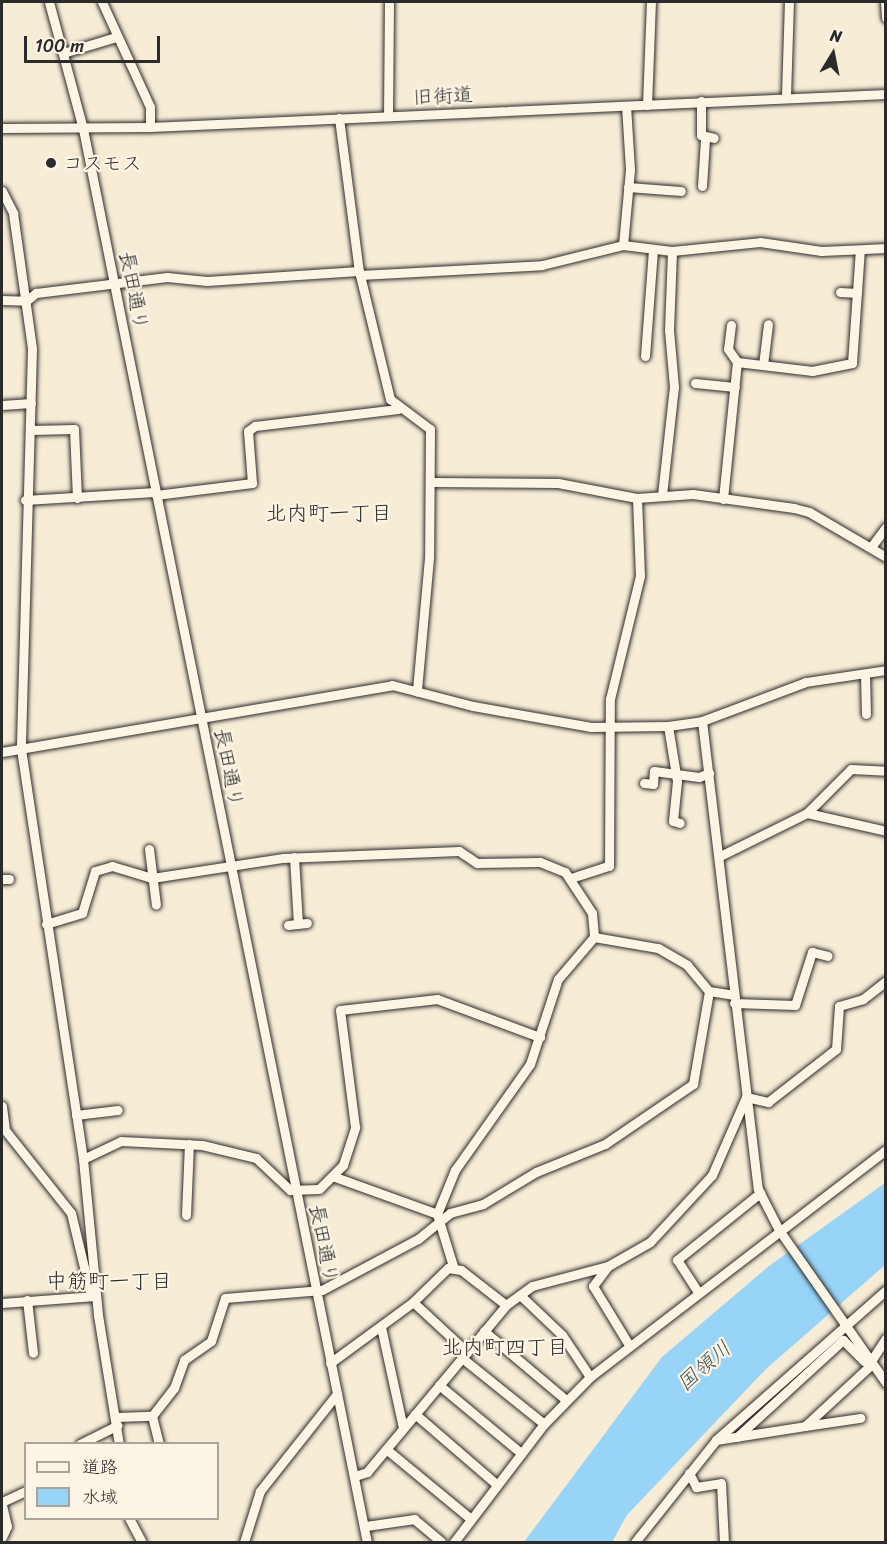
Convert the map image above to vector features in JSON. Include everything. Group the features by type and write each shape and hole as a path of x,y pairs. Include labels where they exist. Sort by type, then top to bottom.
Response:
{"street":[{"name":"長田通り","path":"49,2 83,129 315,1292 366,1526 367,1542"},
{"path":"102,2 116,37 150,107 150,128"},
{"path":"388,116 389,2"},
{"path":"786,96 789,2"},
{"path":"885,2 885,18"},
{"path":"647,105 652,53 648,7"},
{"path":"63,53 116,37"},
{"name":"旧街道","path":"2,128 150,128 647,105 786,96 885,94"},
{"path":"701,101 709,138 706,180"},
{"path":"623,245 628,187 626,106"},
{"path":"339,118 359,273 384,376 398,409"},
{"path":"628,187 681,191"},
{"path":"2,191 13,213 26,301 31,403 25,500 21,749 83,1159 94,1296"},
{"path":"2,300 26,301 36,294 167,277 207,281 542,265 623,245 672,251 760,242 860,250 885,248"},
{"path":"645,356 653,249"},
{"path":"737,362 813,371 852,363 860,250"},
{"path":"662,495 674,387 669,330 672,251"},
{"path":"840,292 857,292"},
{"path":"763,365 768,324"},
{"path":"723,499 737,362 728,349 731,325"},
{"path":"695,383 735,387"},
{"path":"2,405 31,403"},
{"path":"25,500 156,494 252,483 248,432 255,426 398,409 420,417 430,429 430,482 417,691"},
{"path":"31,430 74,429 77,498"},
{"path":"430,482 482,478 558,483 637,498 662,495 723,499 809,512 885,557"},
{"path":"571,878 609,866 610,699 640,576 637,498"},
{"path":"871,547 885,527"},
{"path":"2,752 201,720 392,685 473,706 609,727 668,726 702,721 806,682 885,670"},
{"path":"868,674 869,713"},
{"path":"702,721 720,856 746,1097 760,1193 781,1232 885,1383"},
{"path":"668,726 675,775 673,821 680,823"},
{"path":"720,856 807,813 851,769 885,771"},
{"path":"644,783 653,784 654,771 675,775 709,773"},
{"path":"807,813 885,831"},
{"path":"149,849 156,905"},
{"path":"46,924 86,910 98,869 118,867 152,878 294,857 459,851 477,863 496,866 540,862 571,878 592,913 594,936 558,979 530,1064 498,1116 455,1170 439,1217 453,1266 506,1305"},
{"path":"294,857 292,892 298,924"},
{"path":"594,936 658,948 687,965 709,991 734,999 795,1005 812,952 828,956"},
{"path":"746,1097 768,1102 836,1049 839,1006 863,999 885,981"},
{"path":"82,1442 117,1421 152,1416 174,1388 184,1359 211,1341 225,1298 315,1292 418,1239 439,1217 605,1144 693,1084 709,991"},
{"path":"83,1159 121,1142 189,1144 256,1158 296,1192 319,1189 334,1177 355,1127 340,1010 437,999 540,1036"},
{"path":"355,1476 367,1472 506,1305 532,1286 608,1266 650,1242 712,1175 746,1097"},
{"path":"2,1106 3,1130 71,1213 94,1296 119,1442"},
{"path":"76,1115 118,1110"},
{"path":"186,1215 189,1144"},
{"path":"454,1542 544,1424 590,1377 885,1150"},
{"path":"334,1177 439,1217"},
{"path":"698,1292 677,1260 760,1193"},
{"path":"330,1363 413,1302 453,1266"},
{"path":"608,1266 593,1286 630,1345"},
{"path":"634,1542 716,1440 843,1321 885,1290"},
{"path":"520,1294 562,1335 590,1377"},
{"path":"2,1303 27,1299 94,1296"},
{"path":"27,1299 33,1353"},
{"path":"413,1302 464,1355 544,1424"},
{"path":"381,1327 403,1428"},
{"path":"484,1331 566,1400"},
{"path":"805,1426 870,1364 885,1338"},
{"path":"737,1437 843,1340 870,1364"},
{"path":"439,1385 521,1453"},
{"path":"244,1542 260,1491 338,1394"},
{"path":"415,1414 496,1484"},
{"path":"152,1416 159,1442"},
{"path":"716,1440 860,1419"},
{"path":"386,1449 471,1519"},
{"path":"689,1473 696,1487 721,1483 724,1542"},
{"path":"2,1538 7,1526 2,1504 24,1492"},
{"path":"366,1526 414,1519 441,1542"},
{"path":"130,1520 142,1542"}],"water":[{"name":"国領川","path":"885,1183 885,1265 766,1369 627,1515 612,1542 524,1542 662,1357 769,1266"}],"place":[{"name":"コスモス","path":"51,163"}],"district":[{"name":"北内町一丁目","path":"329,513"},
{"name":"中筋町一丁目","path":"109,1281"},
{"name":"北内町四丁目","path":"505,1347"}]}
